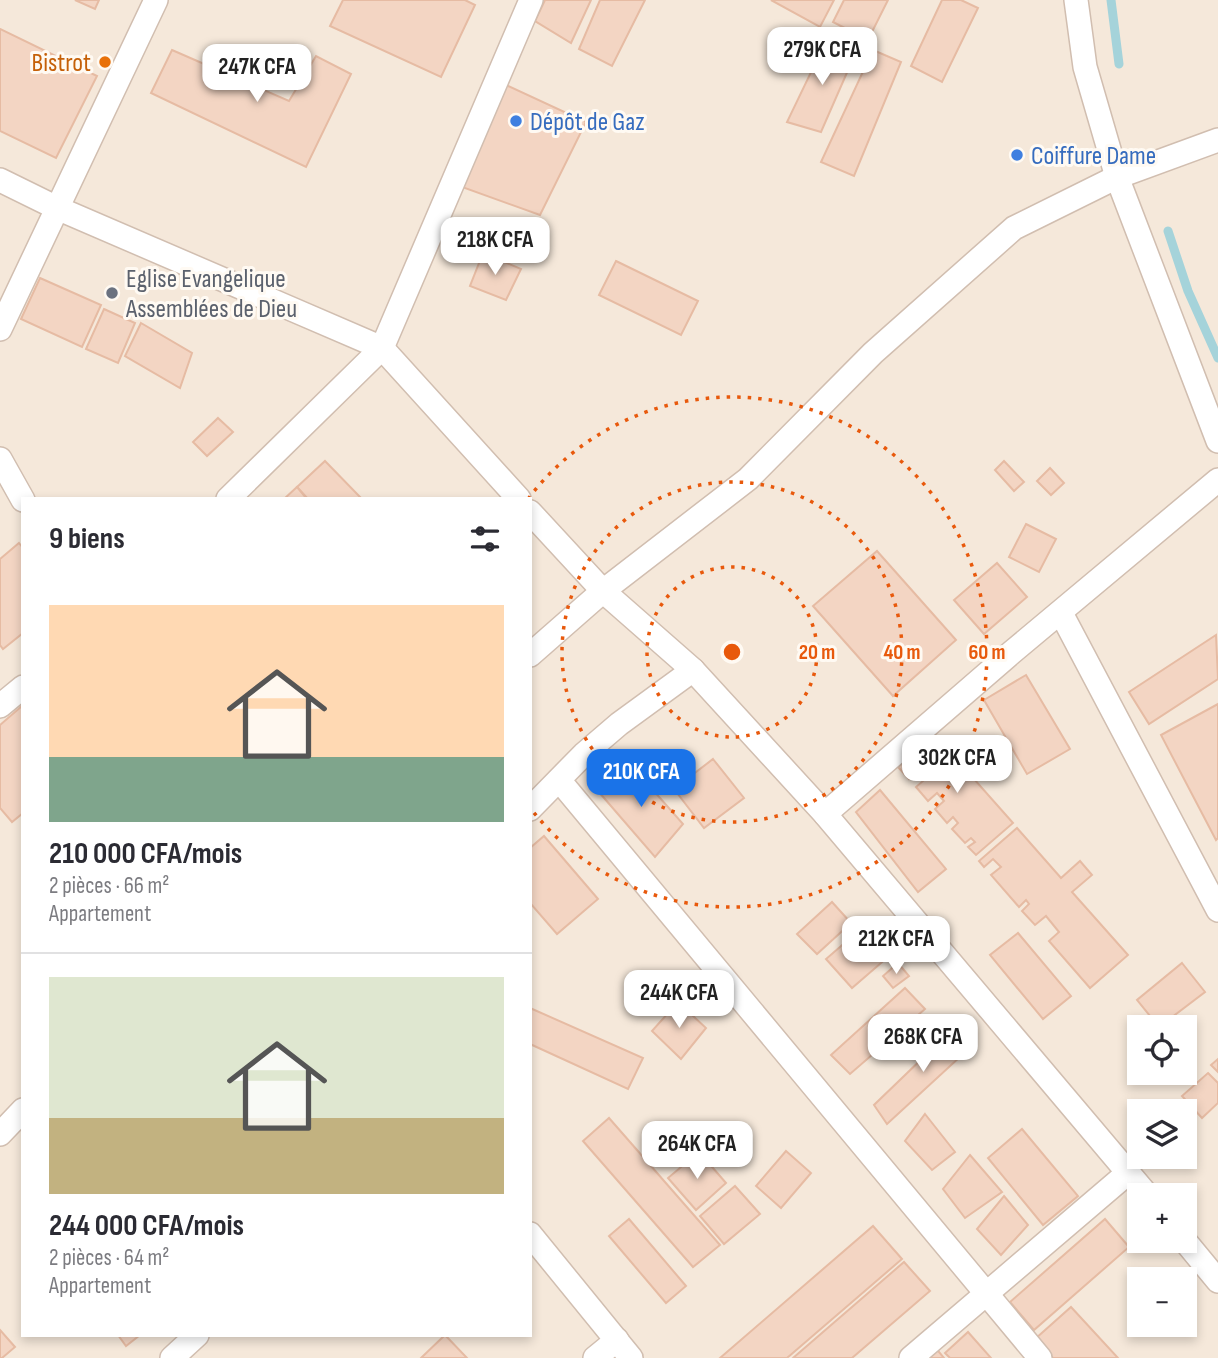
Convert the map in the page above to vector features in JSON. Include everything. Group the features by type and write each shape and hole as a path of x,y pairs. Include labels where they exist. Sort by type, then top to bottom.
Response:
{"street":[{"path":"0,329 156,0"},
{"path":"230,497 382,348 531,0"},
{"path":"1076,0 1085,67 1117,177 1218,441"},
{"path":"532,653 603,591 748,479 873,353 1014,228 1117,177 1218,140"},
{"path":"0,180 57,208 382,348 517,497"},
{"path":"0,459 21,497"},
{"path":"825,814 1218,480"},
{"path":"532,514 603,591 693,670 825,814 1138,1183"},
{"path":"1061,612 1218,911"},
{"path":"532,807 619,724 693,670"},
{"path":"0,706 21,689"},
{"path":"559,780 1040,1358"},
{"path":"0,1135 21,1112"},
{"path":"911,1358 1129,1172"},
{"path":"532,1236 624,1349 595,1358"},
{"path":"1195,1253 1218,1281"},
{"path":"172,1358 195,1337"}],"shaded area":[{"path":"0,0 1218,0 1218,1358 0,1358"}],"building":[{"path":"75,0 99,0 95,9"},
{"path":"343,0 465,0 475,5 441,77 330,26"},
{"path":"545,0 591,0 571,43 535,21"},
{"path":"600,0 645,0 612,66 579,49"},
{"path":"771,0 834,0 820,27"},
{"path":"844,0 888,0 868,40 833,22"},
{"path":"942,0 961,0 978,8 942,82 911,66"},
{"path":"0,29 97,76 56,158 0,131"},
{"path":"826,41 856,52 821,132 787,122"},
{"path":"172,50 289,101 316,56 351,74 306,167 151,93"},
{"path":"873,50 901,62 854,176 821,162"},
{"path":"506,85 586,122 540,215 462,187"},
{"path":"483,253 521,269 506,300 470,286"},
{"path":"616,261 698,301 681,335 599,295"},
{"path":"40,278 101,305 82,347 21,319"},
{"path":"104,309 135,323 118,363 86,349"},
{"path":"141,323 192,353 180,388 125,356"},
{"path":"218,418 233,432 207,456 193,442"},
{"path":"325,461 360,497 306,497 297,487"},
{"path":"1004,461 1024,482 1014,491 995,470"},
{"path":"1050,468 1064,483 1051,495 1037,481"},
{"path":"297,487 305,497 286,497"},
{"path":"1026,524 1056,539 1039,572 1009,557"},
{"path":"19,543 21,546 21,635 3,649 0,645 0,559"},
{"path":"877,551 956,640 893,696 813,606"},
{"path":"997,563 1027,597 984,634 954,600"},
{"path":"1216,635 1218,679 1149,724 1129,692"},
{"path":"1026,675 1070,749 1027,774 984,700"},
{"path":"1218,704 1218,838 1216,840 1161,735"},
{"path":"21,707 21,815 12,822 0,808 0,725"},
{"path":"935,735 1013,823 976,855 968,847 975,842 971,838 965,843 952,829 958,823 953,817 947,823 935,809 944,801 937,793 928,801 916,787 923,781 916,773 909,779 898,767"},
{"path":"713,759 744,798 704,828 674,789"},
{"path":"630,764 683,824 655,857 598,791"},
{"path":"880,790 946,869 918,892 856,812"},
{"path":"1017,828 1061,878 1080,861 1092,875 1072,892 1128,955 1090,988 1049,941 1059,932 1046,916 1035,925 1022,911 1029,904 1026,900 1019,907 991,875 1001,867 993,859 984,867 979,861"},
{"path":"544,836 598,899 557,934 532,905 532,846"},
{"path":"832,902 851,923 817,954 797,934"},
{"path":"862,928 888,957 852,988 826,959"},
{"path":"1018,933 1071,996 1043,1019 990,955"},
{"path":"898,963 909,976 893,988 883,976"},
{"path":"1182,963 1205,992 1175,1015 1149,1015 1137,1000"},
{"path":"905,988 925,1009 850,1074 831,1055"},
{"path":"678,1002 706,1028 681,1059 652,1031"},
{"path":"532,1009 643,1058 628,1089 532,1045"},
{"path":"956,1026 973,1045 887,1124 874,1105"},
{"path":"1218,1059 1218,1072 1211,1065"},
{"path":"1208,1073 1218,1083 1218,1103 1202,1118 1197,1112 1197,1099 1185,1099 1182,1096"},
{"path":"925,1114 955,1152 932,1170 905,1141"},
{"path":"609,1118 720,1245 693,1267 583,1141"},
{"path":"1022,1129 1078,1196 1043,1225 988,1158"},
{"path":"786,1151 811,1173 781,1208 756,1186"},
{"path":"699,1152 726,1183 696,1210 668,1178"},
{"path":"970,1155 1002,1192 965,1218 943,1189"},
{"path":"735,1186 760,1214 724,1244 700,1216"},
{"path":"1004,1196 1028,1225 1001,1255 977,1229"},
{"path":"629,1219 686,1286 666,1303 609,1236"},
{"path":"1105,1219 1127,1245 1127,1249 1034,1330 1010,1302"},
{"path":"873,1226 902,1259 787,1358 720,1358"},
{"path":"904,1262 930,1291 852,1358 793,1358"},
{"path":"1071,1307 1118,1358 1053,1358 1035,1339"},
{"path":"0,1330 15,1347 2,1358 0,1358"},
{"path":"968,1332 991,1358 950,1358 945,1353"},
{"path":"119,1337 137,1337 126,1346"},
{"path":"443,1337 447,1337 467,1358 421,1358"},
{"path":"934,1346 944,1358 919,1358"}],"waterway":[{"path":"1111,0 1119,64"},
{"path":"1168,231 1188,291 1218,358"}],"place":[{"name":"Bistrot","path":"105,62"},
{"name":"Dépôt de Gaz","path":"516,121"},
{"name":"Coiffure Dame","path":"1017,155"},
{"name":"Eglise Evangelique Assemblées de Dieu","path":"112,293"}]}
